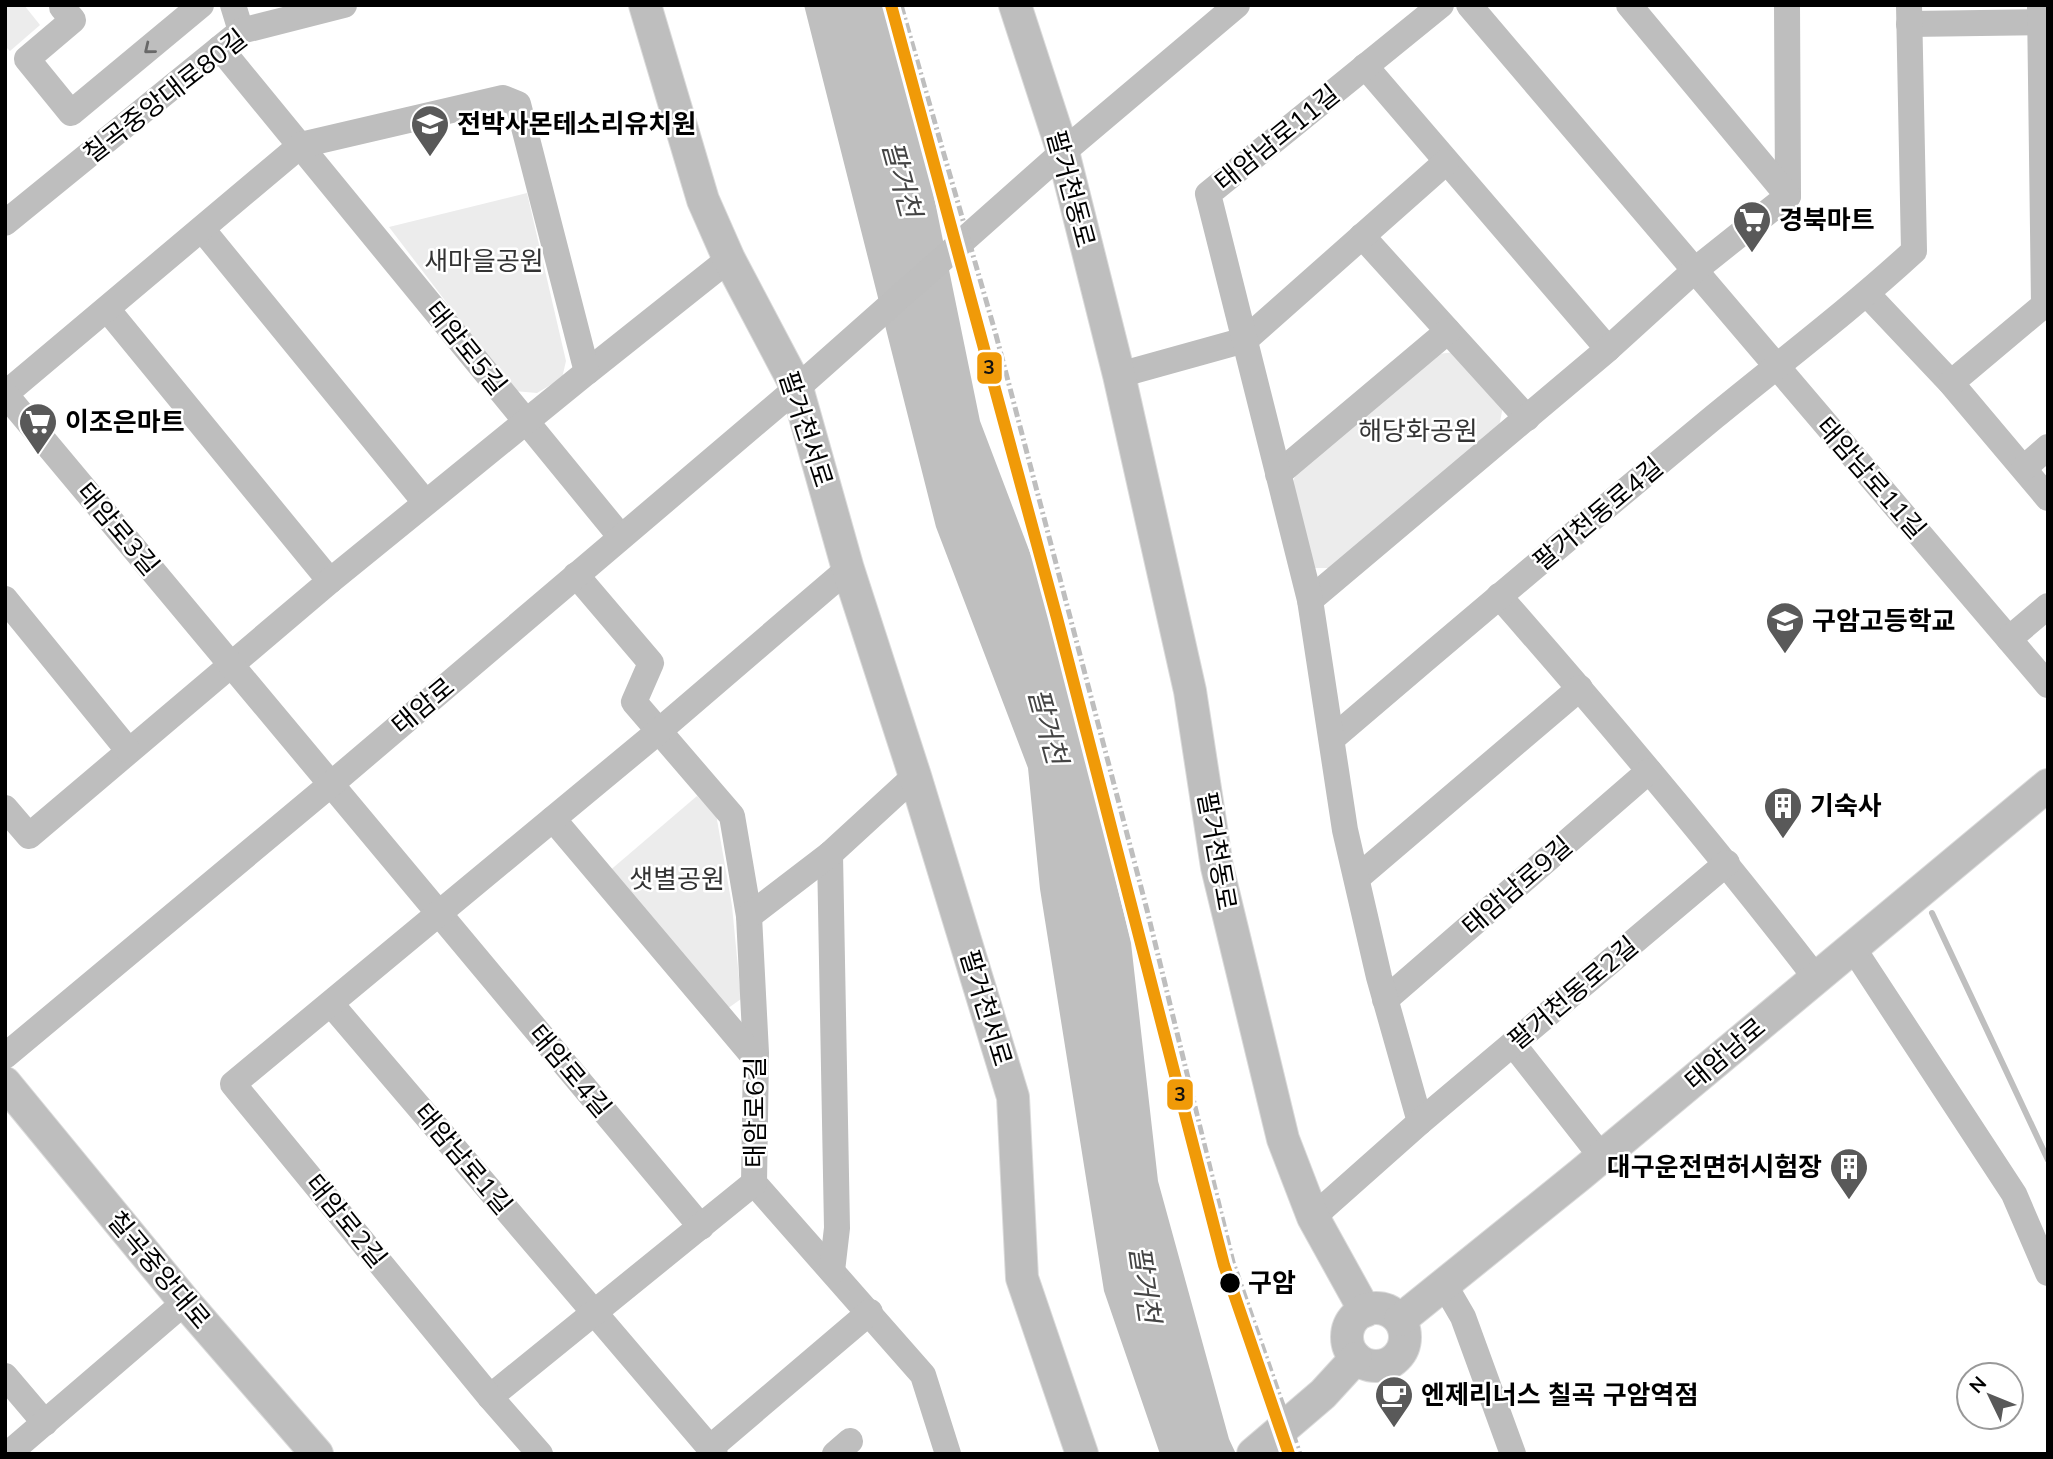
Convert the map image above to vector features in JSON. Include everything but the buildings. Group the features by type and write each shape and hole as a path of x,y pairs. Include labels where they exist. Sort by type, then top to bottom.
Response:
{"main road":[{"name":"팔거천서로","path":"645,5 703,200 729,259 797,388 848,569 915,776 1013,1097 1022,1278 1082,1454"},
{"name":"팔거천동로","path":"1015,5 1063,152 1119,375 1190,691 1217,867 1283,1139 1313,1217 1364,1311"},
{"name":"태암남로","path":"1400,1320 1445,1286 2048,785"},
{"name":"칠곡중앙대로","path":"5,1083 185,1302 317,1454"},
{"path":"1376,1308 1385,1309 1400,1320 1405,1338 1399,1355 1392,1361 1373,1366 1356,1358 1347,1340 1352,1321 1364,1311 1376,1308"},
{"path":"1253,1454 1323,1394 1356,1358"}],"street":[{"path":"63,6 73,20 27,59 71,113 201,5"},
{"path":"233,5 241,31"},
{"name":"칠곡중앙대로80길","path":"5,223 241,31 344,5"},
{"path":"1063,152 1237,5"},
{"name":"태암남로11길","path":"1245,340 1208,194 1441,5"},
{"name":"태암남로11길","path":"1469,5 2048,685"},
{"path":"1310,600 1608,349 1695,270 1788,196 1790,162 1787,5"},
{"path":"1640,9 1788,196"},
{"name":"팔거천동로4길","path":"1333,738 1499,596 1867,294 1914,251 1909,14 2043,16 2046,305 1951,383"},
{"name":"태암로5길","path":"220,48 620,537"},
{"name":"태암남로11길","path":"1366,66 1608,349"},
{"path":"425,502 202,229 301,145 503,98 518,104 587,372 729,259"},
{"name":"태암로","path":"5,1056 330,785 797,388 1063,152"},
{"path":"1119,375 1245,340 1446,162"},
{"name":"태암로3길","path":"202,229 5,394 330,785"},
{"path":"1362,236 1527,418"},
{"path":"1867,294 1951,383 2048,498"},
{"path":"5,808 29,836 330,581 107,309"},
{"path":"1278,474 1448,331"},
{"path":"1245,340 1310,600 1345,830 1385,1000 1420,1122"},
{"name":"태암로5길","path":"330,581 587,372"},
{"path":"2024,468 2048,447"},
{"path":"331,1004 659,731 848,569"},
{"name":"태암로6길","path":"576,575 650,663 634,702 732,816 749,916 755,1058 754,1183 870,1312 923,1376 948,1454"},
{"path":"1499,596 1727,863 1816,978"},
{"path":"5,599 128,750"},
{"path":"2009,639 2048,606"},
{"path":"1357,878 1580,688"},
{"name":"태암남로9길","path":"1385,1000 1649,772"},
{"path":"749,916 830,854 915,776"},
{"name":"태암로4길","path":"330,785 701,1227"},
{"path":"553,819 755,1058"},
{"path":"830,854 837,1228 832,1271"},
{"name":"팔거천동로2길","path":"1313,1217 1420,1122 1727,863"},
{"path":"1853,948 2014,1194 2048,1273"},
{"name":"태암남로1길","path":"331,1004 713,1451 870,1312"},
{"name":"태암로2길","path":"331,1004 233,1084 540,1454"},
{"path":"1513,1044 1601,1156"},
{"path":"490,1397 754,1183"},
{"path":"1445,1286 1463,1317 1513,1454"},
{"path":"8,1454 185,1302"},
{"path":"5,1376 45,1423"}],"green space":[{"path":"5,5 24,5 40,25 10,51 5,46"},
{"name":"새마을공원","path":"527,193 566,361 562,378 537,393 514,391 389,227"},
{"name":"해당화공원","path":"1455,352 1503,406 1499,427 1336,568 1315,568 1290,488 1297,472 1430,355"},
{"name":"샛별공원","path":"697,796 716,814 732,906 741,999 724,1011 607,873"}],"water":[{"name":"팔거천","path":"804,5 886,5 924,148 980,421 1048,600 1131,943 1158,1181 1229,1439 1236,1454 1160,1454 1104,1291 1040,889 1028,768 936,527"}],"waterway":[{"path":"1932,913 2048,1160"}],"railway":[{"path":"901,5 996,335 1147,910 1233,1262 1300,1454"}],"transit line":[{"name":"3","path":"891,5 1057,618 1224,1265 1289,1454"}],"place":[{"name":"전박사몬테소리유치원","path":"430,158"},
{"name":"경북마트","path":"1752,254"},
{"name":"이조은마트","path":"38,456"},
{"name":"구암고등학교","path":"1785,655"},
{"name":"기숙사","path":"1783,840"},
{"name":"대구운전면허시험장","path":"1849,1201"},
{"name":"구암","path":"1230,1283"},
{"name":"엔제리너스 칠곡 구암역점","path":"1394,1429"}]}
